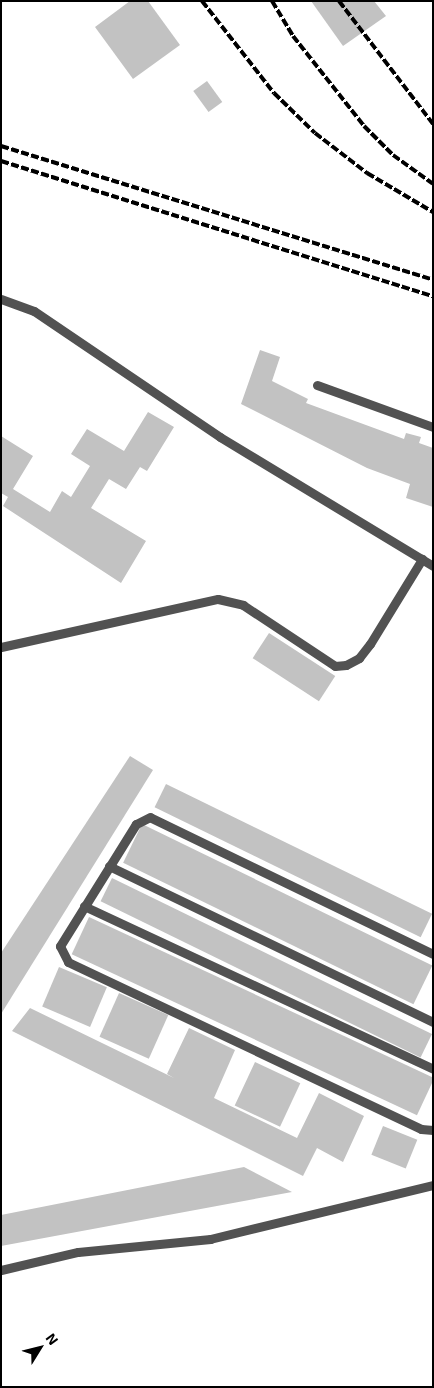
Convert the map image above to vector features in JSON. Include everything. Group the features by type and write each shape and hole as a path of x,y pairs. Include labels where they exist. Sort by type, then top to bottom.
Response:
{"lane":[{"path":"1,299 49,321 220,437 433,566"},
{"path":"316,385 433,427"},
{"path":"1,647 218,599 243,605 335,666 346,665 359,658 370,644 422,559"},
{"path":"433,954 150,817 136,824 60,946 68,962 420,1129 433,1130"},
{"path":"109,866 433,1022"},
{"path":"84,906 433,1069"},
{"path":"1,1270 78,1252 210,1239 433,1185"}],"building":[{"path":"130,1 148,1 180,45 133,79 95,27"},
{"path":"311,1 374,1 386,16 343,46"},
{"path":"207,81 222,102 209,112 193,91"},
{"path":"260,350 280,357 272,381 308,399 306,403 404,439 406,433 421,437 419,443 433,448 433,507 406,498 410,484 367,468 241,404"},
{"path":"148,412 174,427 147,471 140,467 126,489 109,479 91,508 146,541 121,583 3,506 8,497 1,493 1,436 33,456 13,489 50,512 62,491 71,497 90,466 71,454 87,429 124,451"},
{"path":"269,633 335,676 319,701 253,658"},
{"path":"130,756 153,770 1,1014 1,953"},
{"path":"166,784 432,914 421,937 155,807"},
{"path":"142,824 432,966 413,1004 123,863"},
{"path":"112,878 432,1034 421,1057 101,901"},
{"path":"89,917 433,1077 417,1115 72,954"},
{"path":"59,967 107,987 90,1027 42,1007"},
{"path":"119,993 168,1015 149,1059 99,1037"},
{"path":"30,1008 174,1078 167,1074 189,1028 235,1050 214,1098 297,1138 319,1093 364,1116 343,1162 317,1148 303,1176 12,1031"},
{"path":"255,1062 300,1083 280,1127 235,1106"},
{"path":"383,1126 417,1140 406,1169 371,1155"},
{"path":"244,1167 292,1192 1,1246 1,1215"}],"railway":[{"path":"202,1 274,93 315,133 367,173 433,212"},
{"path":"272,1 293,36 364,126 393,155 433,184"},
{"path":"339,1 433,124"},
{"path":"1,146 433,280"},
{"path":"1,161 433,296"}]}
